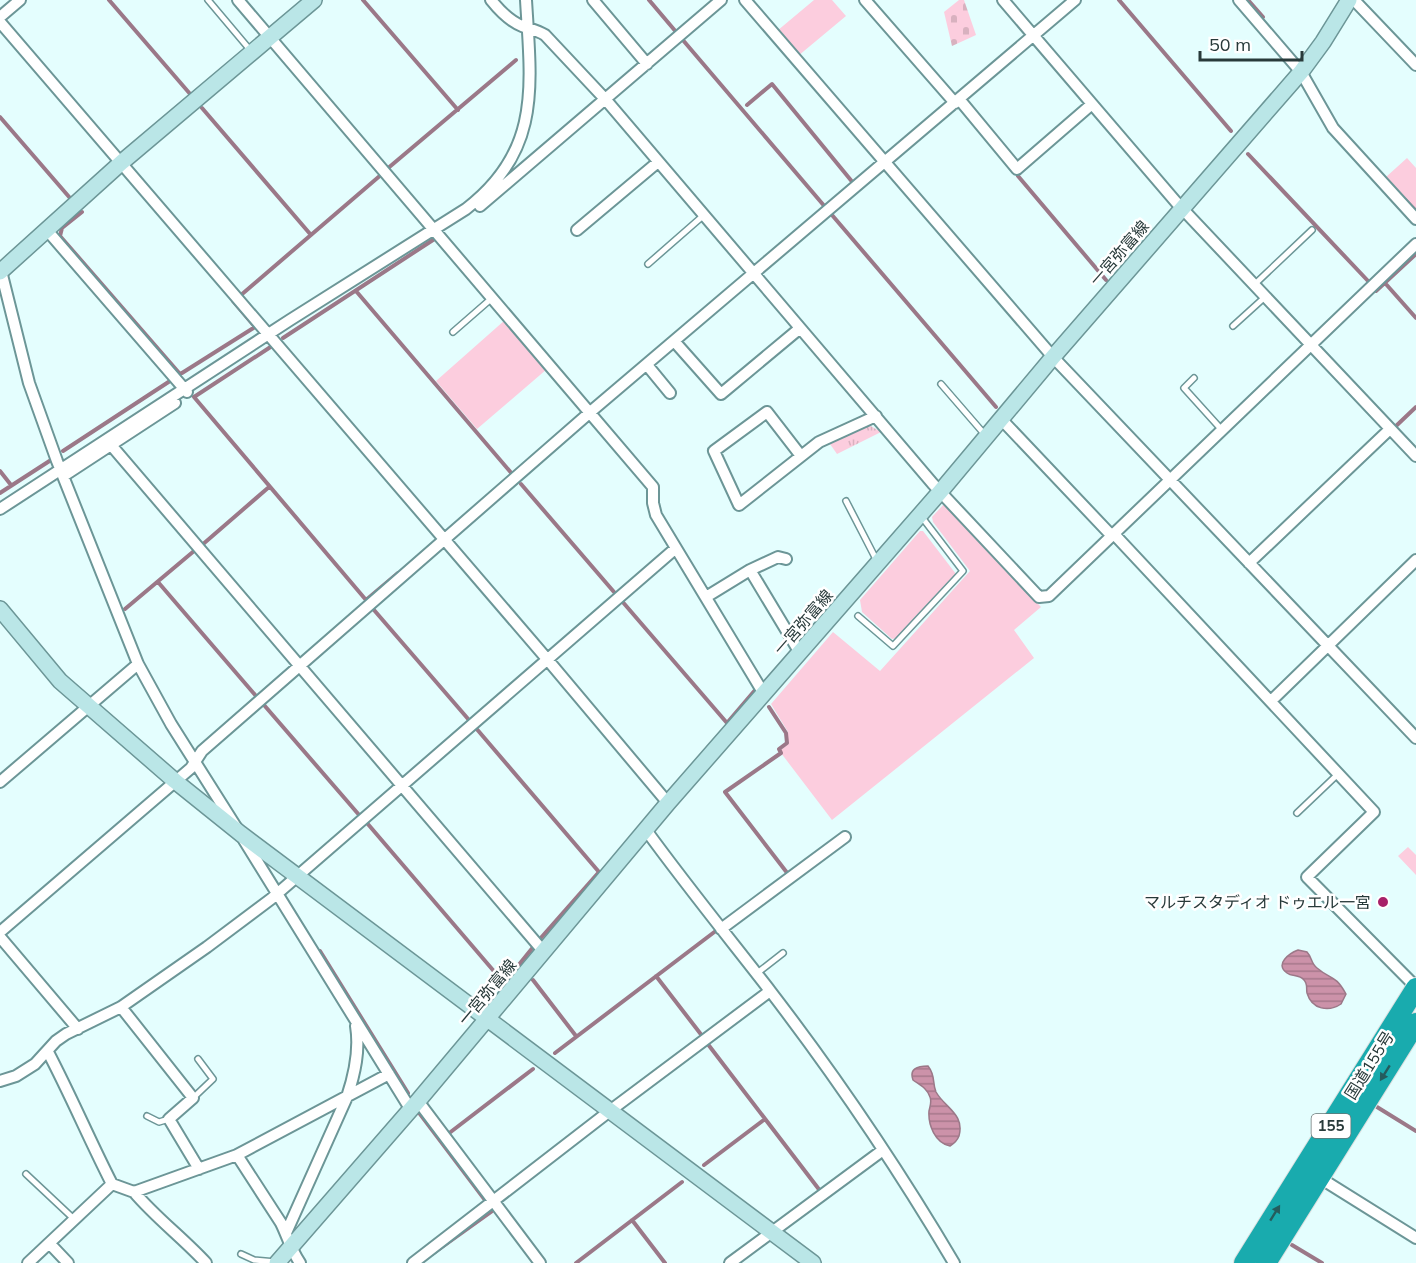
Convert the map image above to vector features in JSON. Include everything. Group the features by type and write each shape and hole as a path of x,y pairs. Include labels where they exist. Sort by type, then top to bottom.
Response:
{"highway":[{"name":"国道155号","path":"1251,1262 1416,988"},
{"name":"国道155号","path":"1251,1262 1320,1178 1416,1023"}],"main road":[{"path":"0,269 122,162 314,0"},
{"name":"一宮弥富線","path":"277,1263 288,1240 415,1106 668,804 987,438 1053,357 1301,72 1349,0"},
{"path":"0,609 60,681 175,781 241,834 813,1263"}],"street":[{"path":"0,17 20,0"},
{"path":"238,0 653,487 654,510 764,694"},
{"path":"491,0 501,12 520,26 529,27 545,35 606,100 940,492 1040,597 1049,596 1416,244"},
{"path":"63,472 436,231 482,196 506,167 515,150 530,102 529,27 526,0"},
{"path":"593,0 648,64"},
{"path":"436,231 465,218 493,197 721,0"},
{"path":"746,0 1053,357 1416,738"},
{"path":"865,0 1017,169 1092,104"},
{"path":"1003,0 1182,208 1416,456"},
{"path":"0,932 191,768 202,751 647,364 1075,0"},
{"path":"1239,0 1301,72 1333,128 1416,219"},
{"path":"1354,0 1416,65"},
{"path":"0,22 547,659 668,804"},
{"path":"577,230 658,162"},
{"path":"46,229 186,391"},
{"path":"0,269 29,383 138,664 156,700 390,1074 494,1202 540,1263"},
{"path":"674,341 721,394 799,329"},
{"path":"647,364 670,393"},
{"path":"0,508 111,446 186,391"},
{"path":"801,456 767,412 714,451 739,505 801,456 819,441 876,416"},
{"path":"1002,420 1374,812 1307,877 1416,988"},
{"path":"1250,563 1390,429"},
{"path":"111,446 544,952"},
{"path":"0,1081 23,1072 66,1034 121,1007 240,922 676,548"},
{"path":"706,597 750,570 778,557 786,559"},
{"path":"1270,701 1416,560"},
{"path":"750,570 800,653"},
{"path":"2,776 138,664"},
{"path":"646,830 832,1075 883,1150 954,1263"},
{"path":"721,929 845,837"},
{"path":"0,937 78,1029"},
{"path":"413,1263 770,991"},
{"path":"121,1007 193,1098 169,1119 199,1169"},
{"path":"288,1240 355,1074 358,1041 355,1021"},
{"path":"48,1052 70,1092 98,1159 112,1184 134,1192 144,1205 187,1242 206,1263"},
{"path":"134,1192 237,1155 390,1074"},
{"path":"730,1263 883,1150"},
{"path":"237,1155 300,1263"},
{"path":"1320,1178 1416,1238"},
{"path":"28,1263 112,1184"},
{"path":"50,1244 68,1263"}],"lane":[{"path":"208,0 252,52"},
{"path":"648,264 704,215"},
{"path":"1254,285 1312,230"},
{"path":"1233,326 1265,297"},
{"path":"453,332 492,298"},
{"path":"1194,378 1184,388 1221,429"},
{"path":"941,384 987,438"},
{"path":"846,501 878,563"},
{"path":"858,616 893,646 963,570 920,514"},
{"path":"1297,813 1338,774"},
{"path":"756,974 783,953"},
{"path":"193,1098 213,1079 198,1059"},
{"path":"147,1116 159,1122 169,1119"},
{"path":"26,1174 75,1220"},
{"path":"241,1254 254,1260 277,1263"}],"green space":[{"path":"814,0 832,0 846,16 798,56 777,31"},
{"path":"959,0 964,0 976,35 952,46 944,12"},
{"path":"1407,158 1416,168 1416,209 1386,177"},
{"path":"505,320 547,369 477,429 436,381"},
{"path":"869,425 881,432 837,454 830,444"},
{"path":"944,504 1041,607 1014,630 1034,658 832,820 781,753 781,750 788,744 788,732 771,704 833,632 880,671 970,571 933,522 932,517"},
{"path":"920,531 923,531 956,574 898,638 892,639 862,612 860,600"},
{"path":"1408,847 1416,855 1416,875 1398,856"}],"shaded area":[{"path":"1298,950 1307,952 1315,966 1339,983 1346,994 1341,1004 1326,1009 1317,1006 1309,999 1304,980 1283,970 1285,959"},
{"path":"928,1066 936,1092 959,1122 959,1136 950,1146 936,1137 929,1116 931,1102 929,1094 913,1080 912,1073 915,1069"}],"waterway":[{"path":"109,0 191,95"},
{"path":"363,0 458,110"},
{"path":"649,0 677,33"},
{"path":"1119,0 1231,131"},
{"path":"1248,0 1263,17"},
{"path":"682,39 826,208"},
{"path":"387,169 516,60"},
{"path":"747,105 772,84 854,184"},
{"path":"202,108 311,235"},
{"path":"0,117 70,198"},
{"path":"1248,154 1369,282"},
{"path":"241,295 382,174"},
{"path":"1018,176 1106,280"},
{"path":"1405,200 1416,211"},
{"path":"82,212 62,228 60,236 180,374"},
{"path":"832,215 996,407"},
{"path":"283,338 436,238"},
{"path":"1376,291 1416,254"},
{"path":"1385,283 1416,318"},
{"path":"356,291 513,475"},
{"path":"182,373 255,327 233,301 235,300"},
{"path":"272,346 194,397 366,600 398,573"},
{"path":"63,451 170,381"},
{"path":"1396,426 1416,407"},
{"path":"0,493 51,460"},
{"path":"0,471 11,485"},
{"path":"521,484 614,592"},
{"path":"202,545 269,487"},
{"path":"125,609 194,551"},
{"path":"158,582 256,696"},
{"path":"621,600 727,723 756,689"},
{"path":"374,610 469,720"},
{"path":"264,705 360,816"},
{"path":"769,707 786,733 787,743 779,749 781,753 725,792 788,874 786,876"},
{"path":"475,727 599,872 539,940"},
{"path":"367,823 504,983 534,946"},
{"path":"555,1053 717,930"},
{"path":"320,951 408,1093"},
{"path":"656,976 703,1037"},
{"path":"533,980 576,1036"},
{"path":"707,1043 821,1192"},
{"path":"448,1134 533,1069"},
{"path":"1377,1107 1416,1131"},
{"path":"420,1114 485,1200"},
{"path":"704,1165 765,1119"},
{"path":"576,1263 682,1182"},
{"path":"432,1254 492,1211"},
{"path":"632,1220 665,1263"},
{"path":"1292,1245 1322,1263"}],"place":[{"name":"マルチスタディオ ドゥエル一宮","path":"1383,902"}]}
